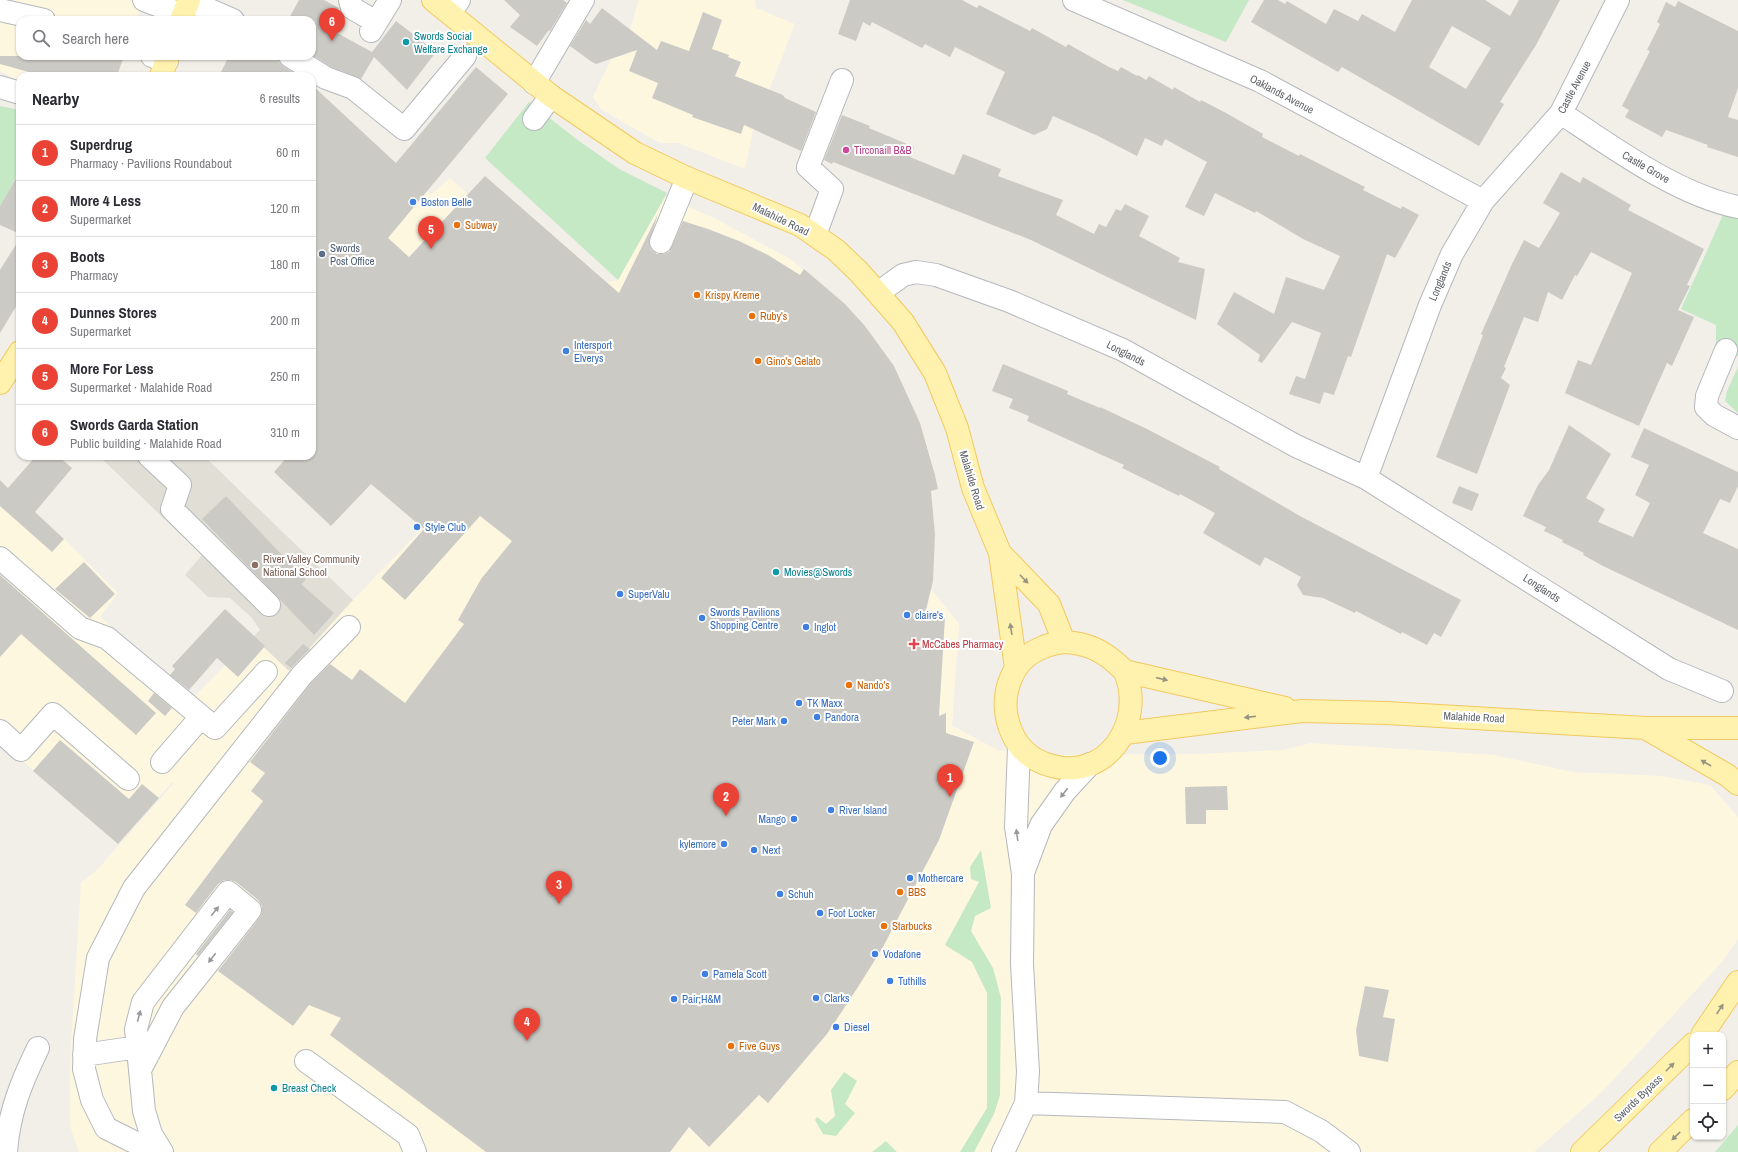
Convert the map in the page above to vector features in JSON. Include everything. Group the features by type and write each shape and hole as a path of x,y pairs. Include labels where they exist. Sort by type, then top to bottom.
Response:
{"main road":[{"name":"Malahide Road","path":"433,0 455,6 534,83 635,153 687,178 783,217 815,235 836,250 859,272 904,322 935,373 957,428 973,488 1000,553 1016,668"},
{"path":"0,383 16,358"},
{"name":"Malahide Road","path":"1000,553 1048,604 1064,642"},
{"path":"1064,642 1080,643 1098,650 1124,671 1131,696 1130,715 1125,733 1116,746 1104,757 1090,764 1074,768 1057,768 1041,762 1019,747 1007,722 1004,703 1008,685 1016,668 1028,655 1043,647 1064,642"},
{"name":"Malahide Road","path":"1124,671 1302,711"},
{"name":"Malahide Road","path":"1125,733 1302,711 1411,714 1646,728 1738,728"},
{"name":"Malahide Road","path":"1646,728 1727,775 1738,784"},
{"path":"1704,1032 1738,982"},
{"name":"Swords Bypass","path":"1582,1152 1690,1047"},
{"path":"1726,1086 1738,1072"},
{"path":"1660,1152 1690,1123"}],"street":[{"path":"144,0 216,16"},
{"path":"350,0 352,8 374,27 390,0"},
{"path":"534,83 582,0"},
{"name":"Oaklands Avenue","path":"1074,0 1260,81 1483,201"},
{"name":"Castle Avenue","path":"1483,201 1562,113 1618,0"},
{"path":"0,10 26,16"},
{"path":"297,60 326,78 353,88 404,129 465,56"},
{"path":"815,235 832,189 808,167 842,80"},
{"path":"0,87 16,92"},
{"path":"534,119 551,96"},
{"name":"Castle Grove","path":"1562,113 1652,172 1705,196 1738,207"},
{"path":"661,242 687,178"},
{"name":"Longlands","path":"1366,478 1430,305 1452,254 1483,201"},
{"name":"Longlands","path":"878,293 903,275 916,272 936,274 1009,301 1123,350 1296,446 1366,478 1670,669 1722,691"},
{"path":"1726,350 1707,396 1706,407 1714,416 1738,428"},
{"path":"153,460 180,485 172,508 269,606"},
{"path":"0,558 80,628 106,638 214,728 266,672"},
{"path":"162,1152 132,1141 106,1128 92,1100 84,1069 84,1055 85,1039 98,958 134,888 302,675 349,627"},
{"path":"0,732 21,750 53,714 128,779"},
{"path":"162,762 201,717"},
{"path":"1003,1152 1026,1102 1028,1072 1022,964 1023,874 1016,827 1019,747"},
{"path":"1023,874 1042,825 1065,791 1090,764"},
{"path":"140,1058 173,1007 250,910 228,892 143,1002 136,1030 140,1058 144,1111 151,1134 162,1152"},
{"path":"6,1152 8,1135 17,1096 38,1048"},
{"path":"84,1055 140,1058"},
{"path":"306,1061 408,1135 416,1152"},
{"path":"1026,1102 1285,1112 1321,1131 1349,1152"}],"shaded area":[{"path":"0,0 144,0 138,16 16,16 16,60 39,60 98,72 16,72 16,80 0,71"},
{"path":"639,0 755,0 756,8 795,24 753,131 745,169 678,143 660,143 602,110 593,97 619,43 629,32"},
{"name":"Swords Pavilions Shopping Centre","path":"316,90 431,195 450,178 468,194 485,176 607,282 618,280 665,197 714,218 789,258 845,304 865,326 894,366 920,423 931,458 938,489 931,491 935,534 931,589 959,624 952,726 998,750 1037,755 1195,754 1282,750 1311,743 1494,755 1573,772 1662,776 1710,785 1738,817 1738,939 1722,962 1602,1092 1534,1152 79,1152 70,1126 70,1062 81,883 98,869 174,783 172,782 118,844 0,741 0,480 64,539 118,593 100,617 194,697 253,637 289,670 309,645 423,528 316,102"},
{"name":"River Valley Community National School","path":"103,460 208,460 353,600 289,671 253,637 260,630 252,618 230,598 208,597 185,575 202,555 195,545 180,534"}],"green space":[{"path":"1123,0 1249,0 1226,42"},
{"path":"529,102 579,141 619,169 667,193 618,280 485,158"},
{"path":"0,106 16,109 16,177 0,206"},
{"path":"1723,215 1738,218 1738,356 1716,345 1716,325 1681,309"},
{"path":"1738,367 1738,413 1725,401 1727,391"},
{"path":"981,850 991,908 975,916 971,931 993,968 1001,998 1000,1095 994,1114 974,1152 960,1152 987,1108 987,993 972,962 945,945 979,882 971,879 970,867"},
{"path":"844,1072 857,1081 845,1104 855,1113 836,1136 823,1134 815,1120 817,1117 826,1124 835,1116 831,1090"},
{"path":"1738,1125 1738,1152 1715,1152"},
{"path":"886,1141 897,1152 872,1152"}],"building":[{"path":"299,0 324,0 339,8 328,28 372,52 396,21 436,52 407,90 374,57 361,79 331,67 316,58 316,16 290,16"},
{"path":"504,0 563,0 567,3 550,31 549,30 537,46 510,27 520,15"},
{"path":"850,0 962,0 977,8 979,5 1030,31 1032,28 1066,47 1068,44 1118,71 1121,67 1146,80 1149,76 1173,90 1174,87 1200,102 1201,100 1226,113 1263,134 1262,137 1299,156 1300,154 1365,187 1363,190 1401,209 1402,206 1419,215 1395,258 1387,254 1351,357 1348,356 1334,395 1324,392 1320,404 1289,394 1296,376 1305,379 1321,333 1292,322 1262,363 1258,361 1260,355 1217,324 1234,292 1274,314 1286,277 1324,290 1340,256 1303,239 1256,211 1255,213 1215,193 1204,216 1185,207 1207,162 1165,139 1162,146 1145,138 1137,156 1096,135 1053,116 1047,129 1034,135 986,114 1005,72 955,47 950,57 925,44 922,48 872,22 870,26 863,22 856,41 838,34"},
{"path":"1264,0 1278,0 1285,4 1287,1 1326,24 1334,9 1358,21 1362,14 1395,32 1412,0 1485,0 1510,16 1519,0 1560,0 1536,45 1500,102 1504,104 1479,146 1342,67 1338,72 1251,22","holes":["1452,26 1491,48 1466,89 1429,67"]},
{"path":"1678,1 1738,31 1738,88 1728,117 1738,120 1738,157 1707,147 1708,145 1666,130 1662,137 1625,117 1629,110 1622,106 1650,51 1647,50 1660,24 1657,22 1666,2 1675,7"},
{"path":"602,8 657,50 661,41 689,51 703,12 722,20 712,49 729,55 728,57 741,62 735,76 783,95 785,98 816,112 801,151 744,125 741,134 692,117 693,115 652,98 658,83 629,71 637,50 596,64 592,62 570,46 586,20 590,24"},
{"path":"0,56 16,56 16,60 123,60 118,72 29,72 0,64"},
{"path":"227,60 279,60 283,66 293,72 221,72"},
{"name":"Swords Pavilions Shopping Centre","path":"476,67 508,94 388,238 409,257 485,176 619,293 658,214 649,243 651,250 657,254 669,252 683,221 708,229 739,241 768,255 800,275 804,269 845,304 865,326 894,366 920,423 938,489 931,491 935,534 933,581 925,614 945,617 939,716 946,713 946,733 974,742 939,840 883,947 858,987 827,1034 768,1103 759,1095 709,1147 689,1127 670,1152 486,1152 330,1035 341,1018 309,1005 293,1026 218,971 260,917 262,906 258,900 236,882 224,880 218,884 196,913 185,905 263,801 251,791 265,773 250,762 311,683 330,664 352,680 360,669 405,703 464,624 458,620 481,579 512,541 480,516 405,600 381,578 424,529 371,484 331,526 274,472 284,460 316,460 316,89 396,163"},
{"path":"842,115 870,126 869,128 914,147 910,157 954,175 963,154 1001,169 998,176 1063,200 1056,215 1094,234 1099,224 1106,227 1116,209 1121,211 1125,204 1149,216 1139,236 1180,258 1178,262 1205,269 1196,320 1031,240 833,162 832,164 824,160"},
{"path":"1561,172 1580,183 1583,177 1631,205 1628,210 1704,249 1687,285 1690,286 1678,310 1694,317 1672,366 1667,363 1639,426 1565,393 1578,360 1591,365 1632,273 1591,252 1577,276 1575,275 1562,300 1548,292 1538,322 1524,317 1501,378 1510,385 1477,474 1436,457 1483,335 1481,334 1524,240 1539,248 1560,213 1543,203"},
{"path":"16,178 16,232 0,225 0,206"},
{"path":"16,244 16,307 0,333 0,270"},
{"path":"1003,364 1068,391 1067,394 1100,407 1147,429 1220,467 1219,469 1300,516 1461,600 1441,637 1434,633 1427,645 1402,632 1401,634 1356,611 1355,613 1323,598 1303,595 1297,585 1301,577 1265,557 1260,566 1203,533 1215,513 1180,494 1179,496 1122,468 1124,465 1027,421 1029,416 1009,408 1013,399 992,391"},
{"path":"1569,425 1611,454 1586,498 1605,509 1598,522 1633,537 1650,503 1635,495 1649,465 1631,457 1644,428 1738,472 1738,486 1730,503 1720,499 1703,533 1738,549 1738,630 1603,566 1583,555 1584,553 1562,542 1563,540 1544,531 1546,527 1523,516 1538,485 1549,470"},
{"path":"32,460 63,460 72,468 35,512 64,539 52,552 0,506 0,480 8,488"},
{"path":"1459,486 1479,494 1472,511 1452,503"},
{"path":"226,496 306,580 301,584 334,613 314,635 202,519"},
{"path":"84,562 115,594 90,618 55,589"},
{"path":"0,575 156,713 136,735 21,634 0,657"},
{"path":"225,609 265,646 238,677 217,658 189,690 170,675 175,669 172,666"},
{"path":"303,644 310,649 291,668 285,663"},
{"path":"154,693 172,708 165,716 148,701"},
{"path":"60,740 129,799 142,784 159,798 118,844 33,771"},
{"path":"1227,786 1228,810 1206,810 1206,824 1186,824 1185,787"},
{"path":"230,910 233,912 198,956 196,954"},
{"path":"1365,986 1389,990 1383,1017 1395,1019 1388,1062 1359,1056 1356,1030"}],"place":[{"name":"Swords Garda Station","path":"332,41"},
{"name":"Swords Social Welfare Exchange","path":"406,42"},
{"name":"Tirconaill B&B","path":"846,150"},
{"name":"Boston Belle","path":"413,202"},
{"name":"Subway","path":"457,225"},
{"name":"More For Less","path":"431,249"},
{"name":"Swords Post Office","path":"322,254"},
{"name":"Krispy Kreme","path":"697,295"},
{"name":"Ruby's","path":"752,316"},
{"name":"Intersport Elverys","path":"566,351"},
{"name":"Gino's Gelato","path":"758,361"},
{"name":"Style Club","path":"417,527"},
{"name":"River Valley Community National School","path":"255,565"},
{"name":"Movies@Swords","path":"776,572"},
{"name":"SuperValu","path":"620,594"},
{"name":"claire's","path":"907,615"},
{"name":"Swords Pavilions Shopping Centre","path":"702,618"},
{"name":"Inglot","path":"806,627"},
{"name":"McCabes Pharmacy","path":"914,644"},
{"name":"Nando's","path":"849,685"},
{"name":"TK Maxx","path":"799,703"},
{"name":"Pandora","path":"817,717"},
{"name":"Peter Mark","path":"784,721"},
{"name":"Superdrug","path":"950,797"},
{"name":"River Island","path":"831,810"},
{"name":"More 4 Less","path":"726,816"},
{"name":"Mango","path":"794,819"},
{"name":"kylemore","path":"724,844"},
{"name":"Next","path":"754,850"},
{"name":"Mothercare","path":"910,878"},
{"name":"BBS","path":"900,892"},
{"name":"Schuh","path":"780,894"},
{"name":"Boots","path":"559,904"},
{"name":"Foot Locker","path":"820,913"},
{"name":"Starbucks","path":"884,926"},
{"name":"Vodafone","path":"875,954"},
{"name":"Pamela Scott","path":"705,974"},
{"name":"Tuthills","path":"890,981"},
{"name":"Clarks","path":"816,998"},
{"name":"Pair;H&M","path":"674,999"},
{"name":"Diesel","path":"836,1027"},
{"name":"Dunnes Stores","path":"527,1041"},
{"name":"Five Guys","path":"731,1046"},
{"name":"Breast Check","path":"274,1088"}]}
